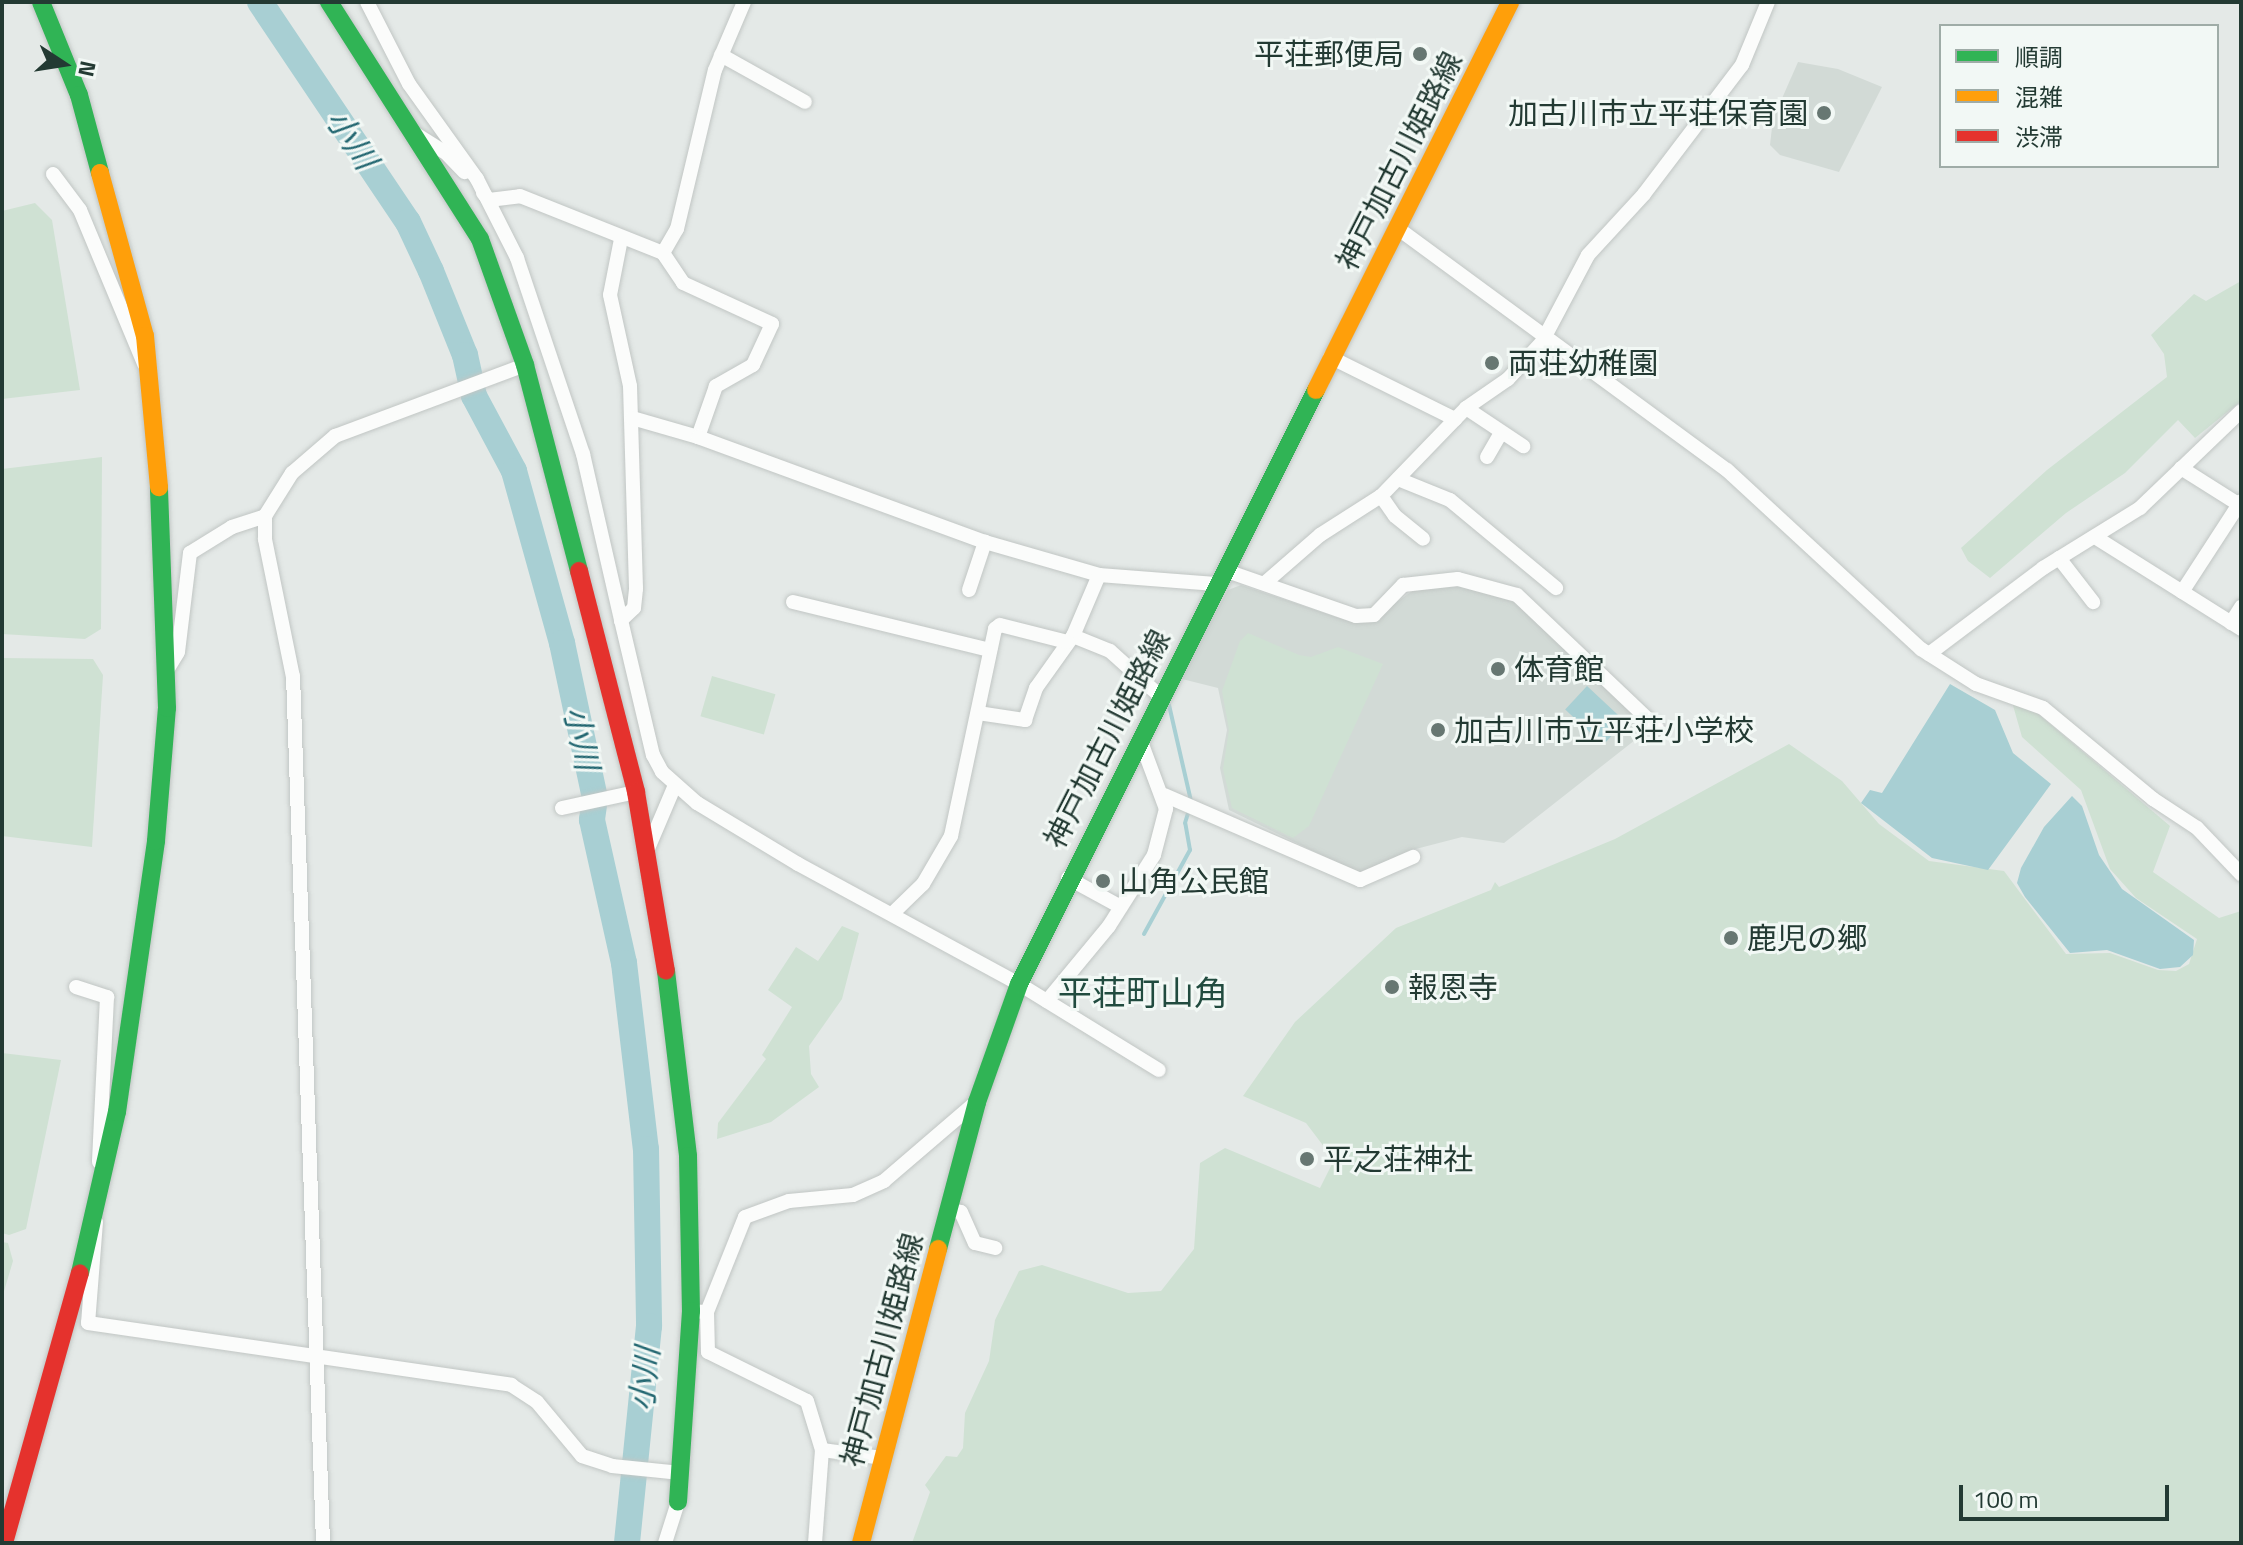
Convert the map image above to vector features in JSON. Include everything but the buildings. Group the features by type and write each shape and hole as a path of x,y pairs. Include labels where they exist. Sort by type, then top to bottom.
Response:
{"street":[{"path":"4,1543 68,1325 117,1112 146,927 166,673 161,512 145,336 114,212 79,95 41,2"},
{"path":"330,2 475,227 525,365 636,792 647,851 683,1111 699,1312 708,1352 807,1401 822,1450 815,1543"},
{"path":"367,2 409,84 489,200 517,258 583,454 653,755 675,785 798,864 1019,984 1159,1070"},
{"path":"663,253 677,229 721,55 744,2"},
{"name":"神戸加古川姫路線","path":"861,1543 977,1102 1019,984 1068,878 1510,2"},
{"path":"1266,582 1320,535 1381,496 1460,413 1508,379 1543,334 1588,255 1644,194 1742,65 1768,2"},
{"path":"721,55 805,102"},
{"path":"414,133 445,152 489,200"},
{"path":"53,174 80,210 146,367"},
{"path":"489,200 520,196 621,239 663,253 683,283 772,324 753,365 716,386 698,437"},
{"path":"1396,227 1738,479 1929,654 1976,684 2043,708 2153,799 2197,828 2241,874"},
{"path":"621,239 610,295 625,358 632,418 636,589 634,608 621,620"},
{"path":"1330,357 1460,413 1523,446"},
{"path":"323,1543 293,677 265,539 265,516 292,473 335,436 525,365"},
{"path":"1929,654 2059,558 2140,508 2241,411"},
{"path":"632,418 698,437 985,542 1099,575 1220,577 1266,582 1281,593 1356,616 1374,615 1403,585 1458,579 1517,595 1657,728"},
{"path":"1487,457 1501,433"},
{"path":"2181,468 2240,504 2182,592"},
{"path":"1398,479 1450,500 1556,588"},
{"path":"1381,496 1395,516 1423,539"},
{"path":"166,673 178,652 190,553 232,527 265,516"},
{"path":"2095,537 2236,626 2241,607"},
{"path":"969,590 985,542"},
{"path":"2059,558 2093,602"},
{"path":"978,713 1025,720 1045,670 1070,639 1099,575"},
{"path":"793,602 990,650"},
{"path":"892,914 923,884 951,836 990,650 1000,625 1070,639 1110,651 1160,696"},
{"path":"1047,1001 1121,907 1154,855 1164,825 1164,795 1140,739"},
{"path":"647,851 675,785"},
{"path":"562,808 636,792"},
{"path":"1164,795 1189,802 1360,880 1413,857"},
{"path":"1068,878 1121,907"},
{"path":"76,987 107,997 95,1203 98,1242 88,1323 511,1385 537,1402 582,1456 612,1466 681,1473"},
{"path":"665,1543 678,1502 699,1312 745,1217 789,1201 853,1195 884,1181 977,1102"},
{"path":"948,1210 961,1212 975,1243 995,1248"},
{"path":"822,1450 883,1458"}],"shaded area":[{"name":"加古川市立平荘保育園","path":"1798,62 1838,69 1882,87 1839,172 1780,155 1770,145 1773,119"},
{"name":"加古川市立平荘小学校","path":"1241,585 1354,623 1372,620 1415,589 1460,585 1514,602 1572,650 1649,729 1504,843 1462,837 1408,851 1360,874 1229,810 1220,768 1227,730 1218,688 1178,678 1228,590"}],"green space":[{"path":"35,203 52,220 80,390 2,399 2,211"},
{"path":"2241,281 2241,401 2195,438 2178,420 2125,473 2066,513 1990,578 1968,561 1961,548 2047,470 2167,377 2164,354 2151,335 2194,294 2206,301"},
{"path":"102,457 101,629 85,639 2,634 2,469"},
{"path":"1248,633 1299,655 1311,657 1338,647 1383,664 1309,826 1293,838 1232,808 1223,769 1229,730 1222,691 1240,641"},
{"path":"2,658 93,659 103,675 92,847 2,836"},
{"path":"712,676 775,694 764,735 700,716"},
{"path":"2012,702 2036,712 2170,826 2153,872 2219,918 2241,911 2241,1543 912,1543 930,1492 925,1485 946,1456 957,1457 963,1448 965,1413 989,1361 995,1320 1019,1271 1042,1265 1128,1293 1161,1291 1194,1249 1200,1163 1225,1148 1320,1188 1334,1160 1306,1123 1243,1096 1295,1022 1396,928 1491,890 1495,882 1499,887 1615,839 1789,744 1842,781 1879,824 1929,861 2004,871 2066,954 2110,953 2158,970 2176,971 2189,964 2197,939 2136,898 2110,869 2081,790 2022,737"},
{"path":"842,926 859,933 842,999 809,1046 811,1074 819,1087 771,1122 717,1139 718,1123 766,1059 762,1055 792,1007 768,990 796,947 818,961"},
{"path":"2,1053 61,1060 26,1229 9,1235 2,1233"},
{"path":"2,1242 8,1243 13,1261 2,1298"}],"water":[{"path":"1950,684 1995,710 2013,753 2051,784 1988,870 1932,858 1861,803 1870,790 1882,793"},
{"path":"1587,686 1625,721 1603,745 1565,709"},
{"path":"2072,796 2082,806 2099,855 2122,889 2194,940 2193,955 2180,967 2160,969 2107,950 2070,953 2025,897 2017,883 2021,868 2044,827"}],"waterway":[{"name":"小川","path":"260,2 408,222 465,355 474,396 514,471 562,643 595,798 592,820 624,963 646,1149 649,1326 627,1543"},
{"path":"1169,705 1191,801"},
{"path":"1144,934 1190,850 1185,823 1189,810"}],"traffic: fast":[{"path":"41,2 79,95 100,173"},
{"path":"329,2 480,239 525,365 579,571"},
{"path":"938,1249 977,1102 1019,984 1316,390"},
{"path":"80,1273 117,1112 156,841 167,708 159,487"},
{"path":"666,971 688,1156 691,1311 678,1502"}],"traffic: slow":[{"path":"1316,390 1510,2"},
{"path":"100,173 145,336 159,487"},
{"path":"861,1543 938,1249"}],"traffic: jam":[{"path":"579,571 636,792 666,971"},
{"path":"4,1543 80,1273"}],"place":[{"name":"平荘郵便局","path":"1420,54"},
{"name":"加古川市立平荘保育園","path":"1824,113"},
{"name":"両荘幼稚園","path":"1492,363"},
{"name":"体育館","path":"1498,669"},
{"name":"加古川市立平荘小学校","path":"1438,730"},
{"name":"山角公民館","path":"1103,881"},
{"name":"鹿児の郷","path":"1731,938"},
{"name":"報恩寺","path":"1392,987"},
{"name":"平之荘神社","path":"1307,1159"}],"district":[{"name":"平荘町山角","path":"1143,993"}]}
